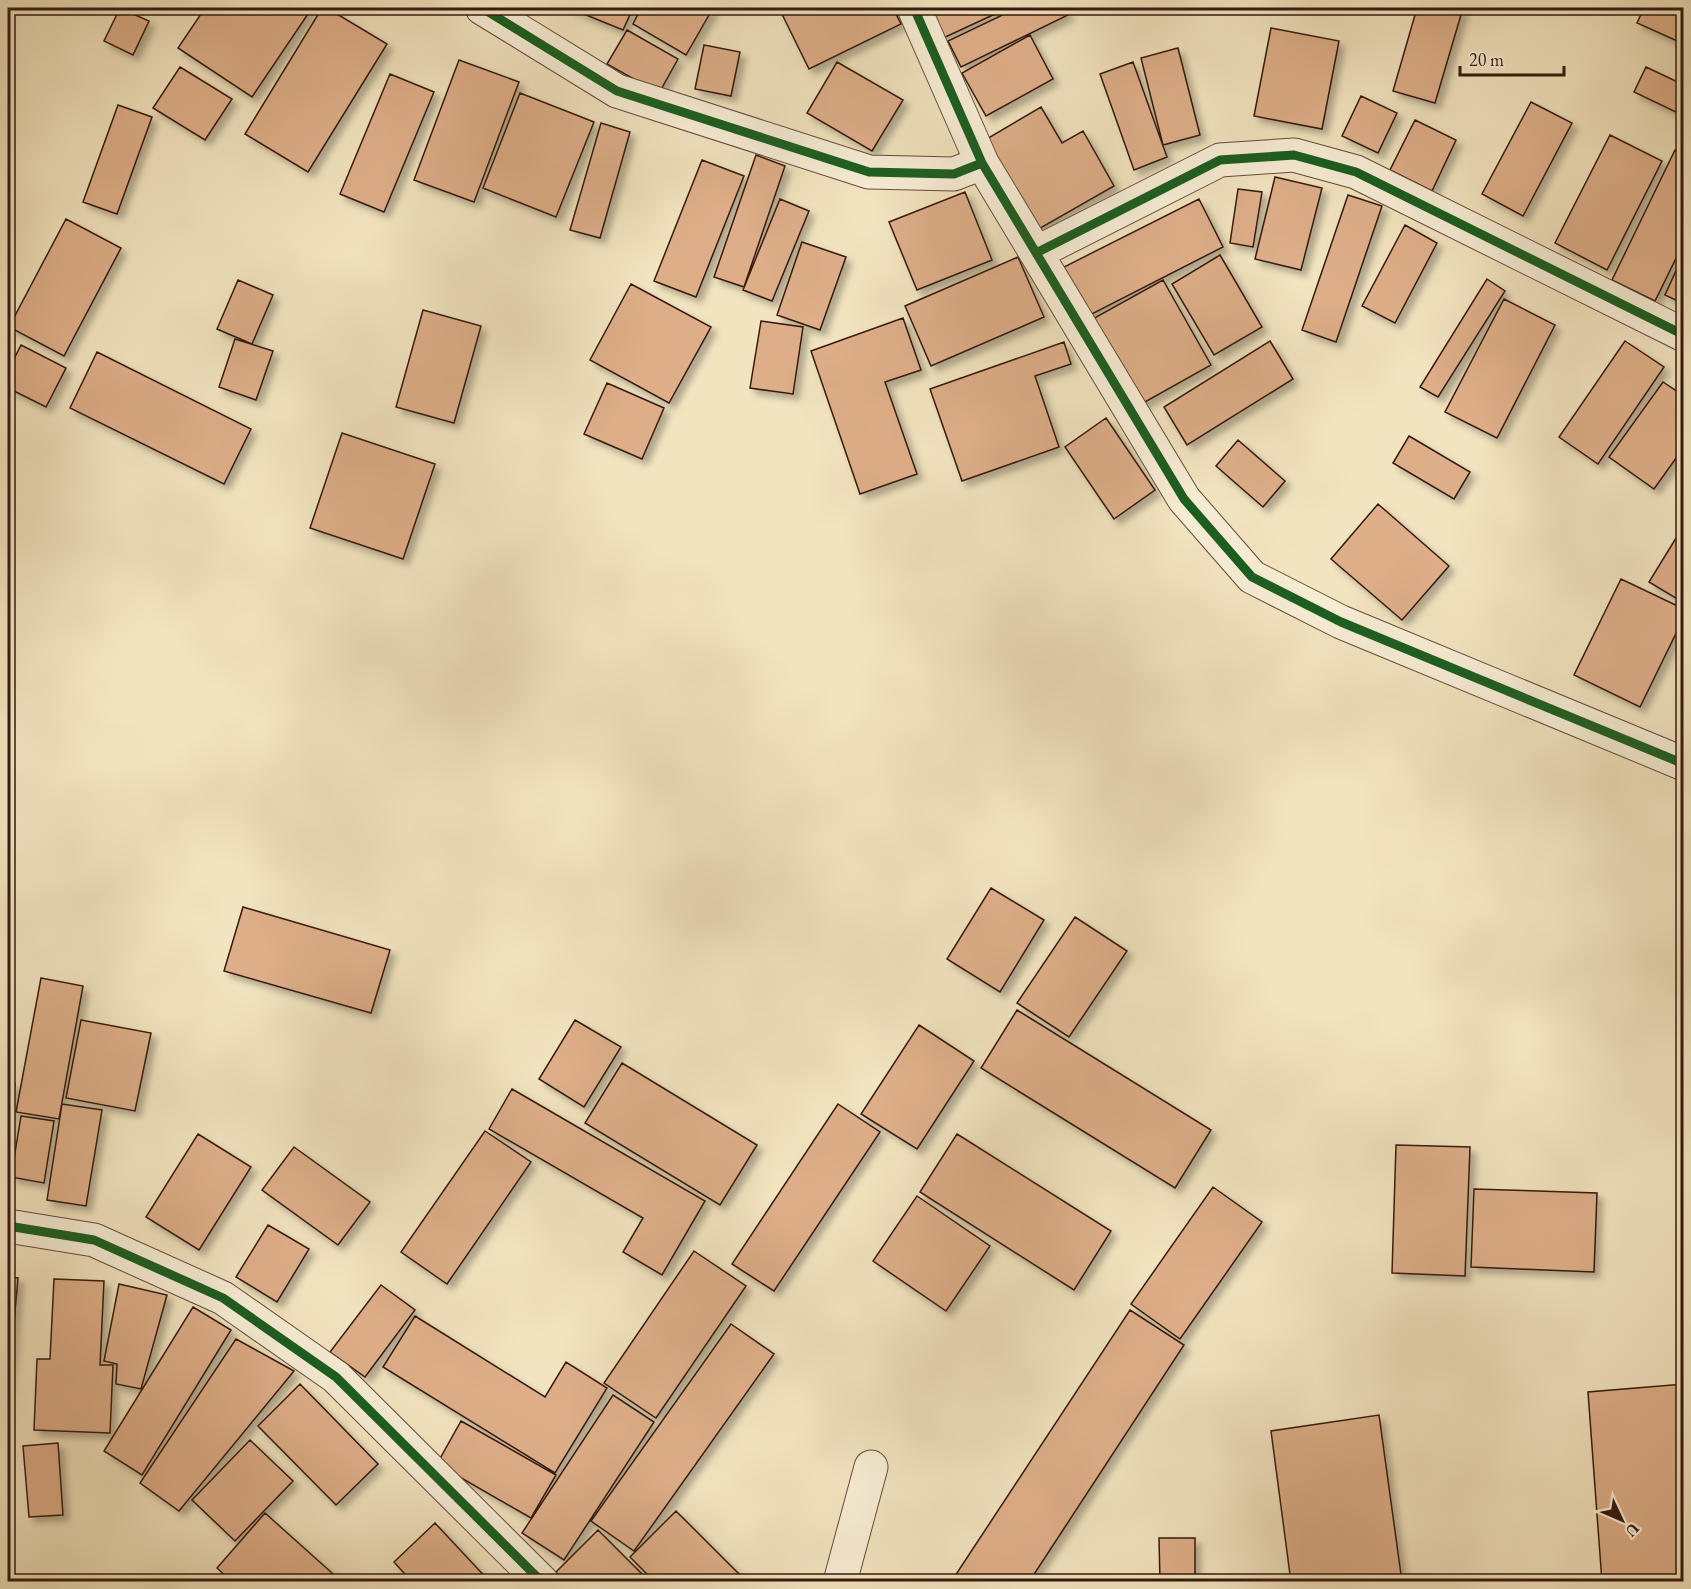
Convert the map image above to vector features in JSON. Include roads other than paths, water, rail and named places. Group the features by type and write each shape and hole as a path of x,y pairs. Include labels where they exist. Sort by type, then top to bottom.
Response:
{"street":[{"path":"482,8 617,91 869,172 954,174 982,163"},
{"path":"914,8 982,163 1185,499 1252,577 1341,622 1683,764"},
{"path":"1036,253 1220,160 1294,155 1356,171 1683,335"},
{"path":"8,1226 94,1240 223,1298 336,1377 542,1581"},
{"path":"840,1581 871,1467"}]}
